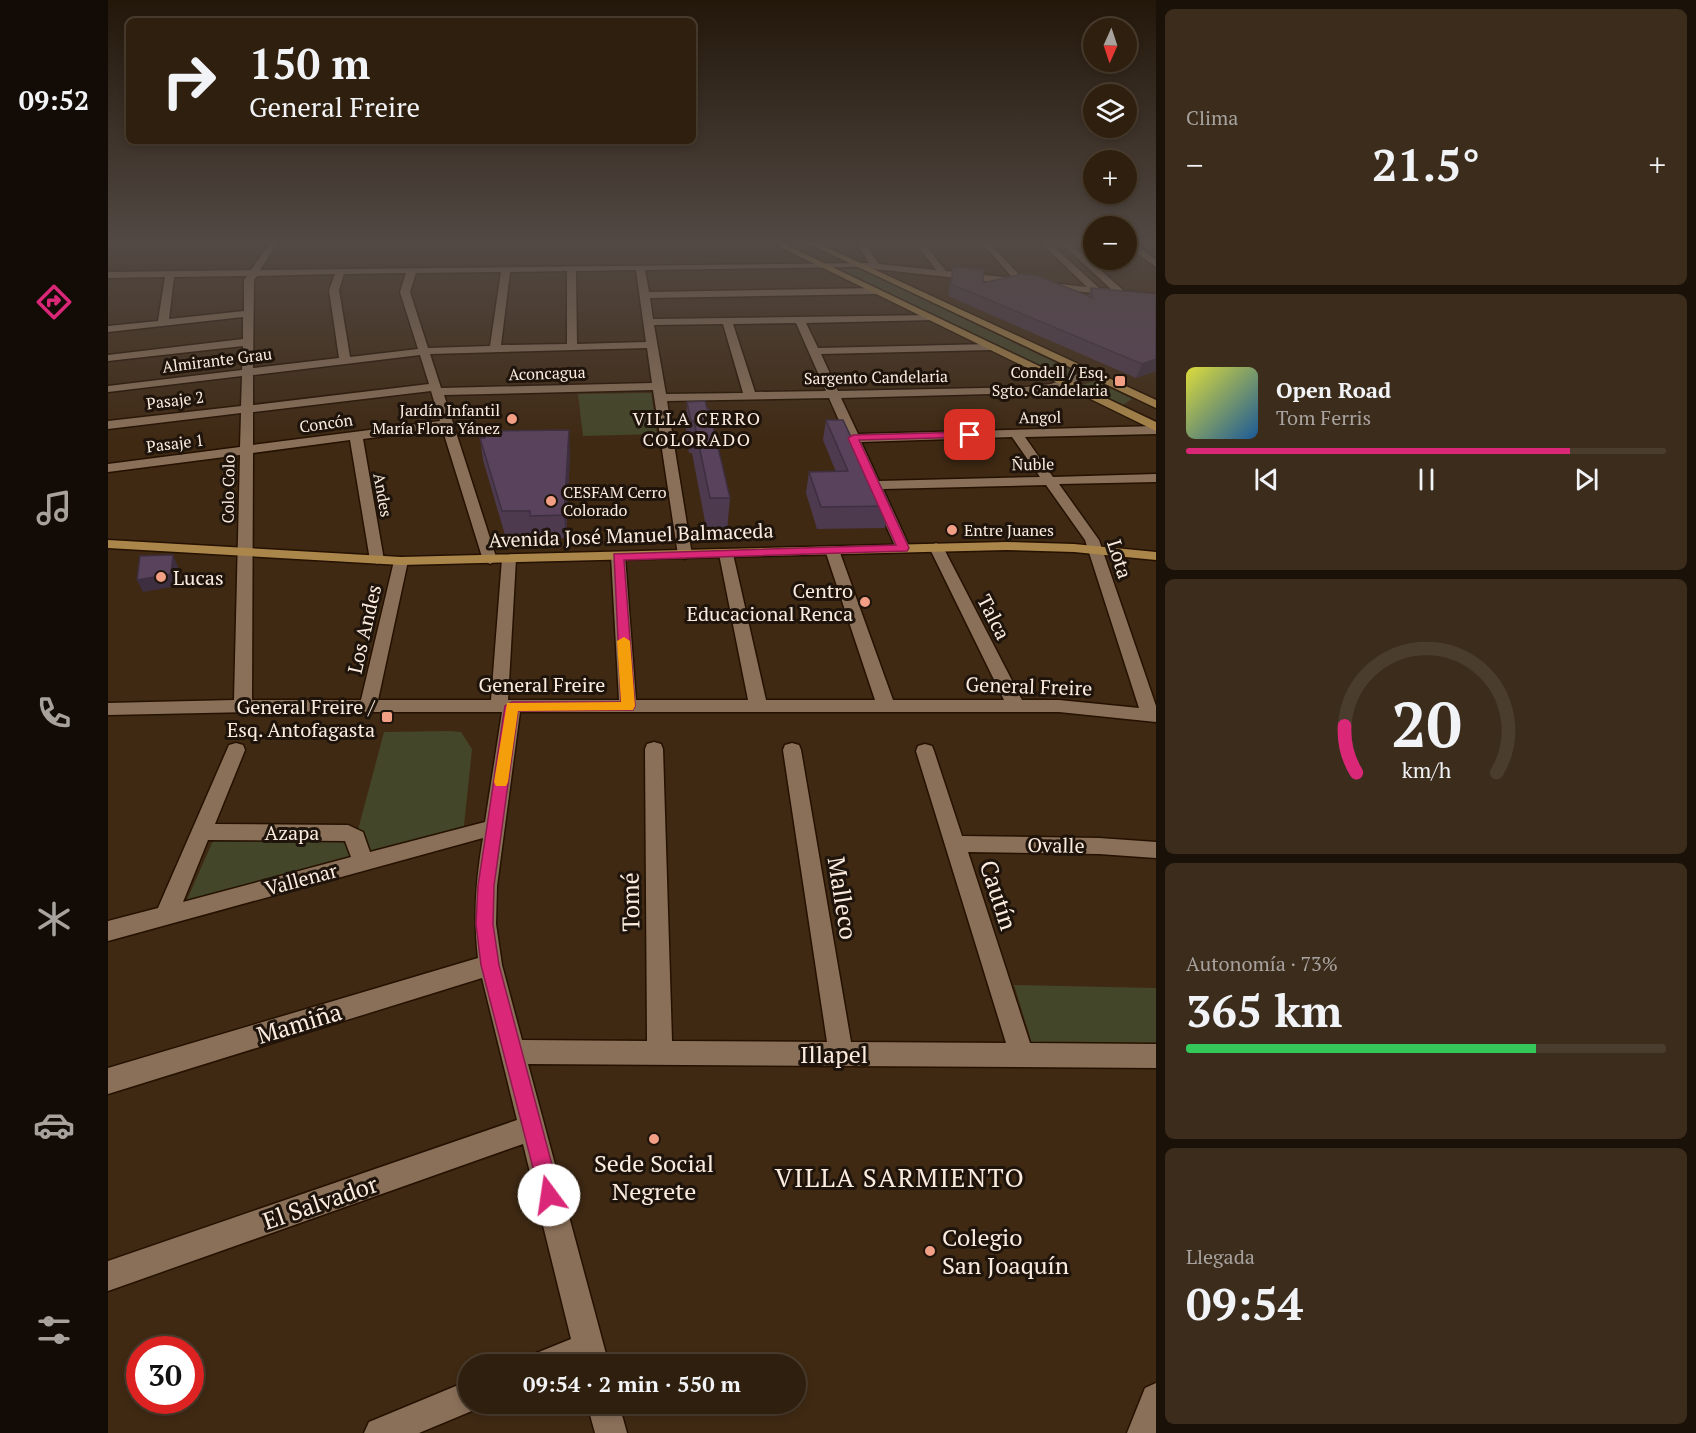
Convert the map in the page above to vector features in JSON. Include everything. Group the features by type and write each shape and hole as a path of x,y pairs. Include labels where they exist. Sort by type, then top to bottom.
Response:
{"main road":[{"path":"910,308 1156,429"},
{"path":"951,308 1156,404"},
{"name":"Avenida José Manuel Balmaceda","path":"108,544 243,554 401,561 1029,546 1156,556"}],"street":[{"path":"163,323 165,308"},
{"name":"Colo Colo","path":"243,706 243,554 248,308"},
{"path":"337,308 345,361"},
{"path":"410,308 490,560"},
{"path":"495,348 501,308"},
{"path":"572,308 572,347"},
{"path":"647,308 685,555"},
{"path":"108,329 248,314"},
{"path":"649,322 931,318"},
{"path":"800,320 903,548"},
{"path":"727,321 750,396"},
{"path":"108,358 248,342"},
{"name":"Almirante Grau","path":"108,389 424,351 652,345"},
{"path":"814,351 991,346"},
{"name":"Sargento Candelaria","path":"660,392 750,396 1026,390 1066,383 1090,373"},
{"name":"Aconcagua","path":"246,409 436,390 660,392"},
{"name":"Pasaje 2","path":"108,425 246,409"},
{"name":"Concón","path":"246,450 447,424"},
{"name":"Angol","path":"853,438 1156,429"},
{"name":"Lota","path":"1016,434 1086,529 1153,716"},
{"name":"Andes","path":"356,436 377,560"},
{"name":"Pasaje 1","path":"108,468 246,450"},
{"name":"Ñuble","path":"874,485 1156,478"},
{"name":"Talca","path":"936,548 1016,705"},
{"path":"832,550 886,706"},
{"path":"726,554 758,706"},
{"path":"618,556 628,706"},
{"path":"509,559 506,706 485,905 485,924 490,965 590,1354"},
{"name":"Los Andes","path":"368,707 401,561"},
{"name":"General Freire","path":"108,709 243,706 1016,705 1059,706 1153,716"},
{"name":"Tomé","path":"654,749 660,1053"},
{"path":"166,915 236,750"},
{"name":"Malleco","path":"792,750 841,1054"},
{"name":"Cautín","path":"925,751 1022,1055"},
{"name":"Vallenar","path":"108,931 495,827"},
{"name":"Azapa","path":"201,832 348,833 356,838 363,863"},
{"name":"Ovalle","path":"955,844 1099,846 1156,850"},
{"name":"Mamiña","path":"108,1081 490,965"},
{"name":"Illapel","path":"512,1052 1156,1056"},
{"name":"El Salvador","path":"108,1276 532,1128"},
{"path":"380,1433 458,1401"},
{"path":"606,1414 611,1433"}],"green space":[{"path":"920,308 941,308 1077,373 1065,377"},
{"path":"1096,381 1132,399 1123,405 1081,385"},
{"path":"651,393 657,434 583,436 578,394"},
{"path":"384,732 461,732 472,749 464,826 186,902 219,827 358,830"},
{"path":"1014,985 1156,988 1156,1046 1033,1047"}],"building":[{"path":"1008,308 1156,308 1156,359 1142,364"},
{"path":"705,401 709,409 730,498 710,498 694,421 691,421 687,402"},
{"path":"826,420 843,420 867,471 873,471 890,506 821,507 809,472 848,471"},
{"name":"CESFAM Cerro Colorado","path":"569,430 564,515 530,516 530,511 502,511 480,438 485,438 486,431"},
{"path":"173,555 171,574 137,580 140,556"}],"slow traffic":[{"path":"501,782 512,706 628,706 624,641"}],"place":[{"name":"Condell / Esq. Sgto. Candelaria","path":"1120,381"},
{"name":"Jardín Infantil María Flora Yánez","path":"512,419"},
{"name":"CESFAM Cerro Colorado","path":"551,501"},
{"name":"Entre Juanes","path":"952,530"},
{"name":"Lucas","path":"161,577"},
{"name":"Centro Educacional Renca","path":"865,602"},
{"name":"General Freire / Esq. Antofagasta","path":"387,717"},
{"name":"Sede Social Negrete","path":"654,1139"},
{"name":"Colegio San Joaquín","path":"930,1251"}],"district":[{"name":"VILLA CERRO COLORADO","path":"697,428"},
{"name":"VILLA SARMIENTO","path":"900,1177"}],"route":[{"path":"549,1195 490,965 485,924 486,886 512,706 628,706 618,556 903,548 853,438 970,435"}]}
